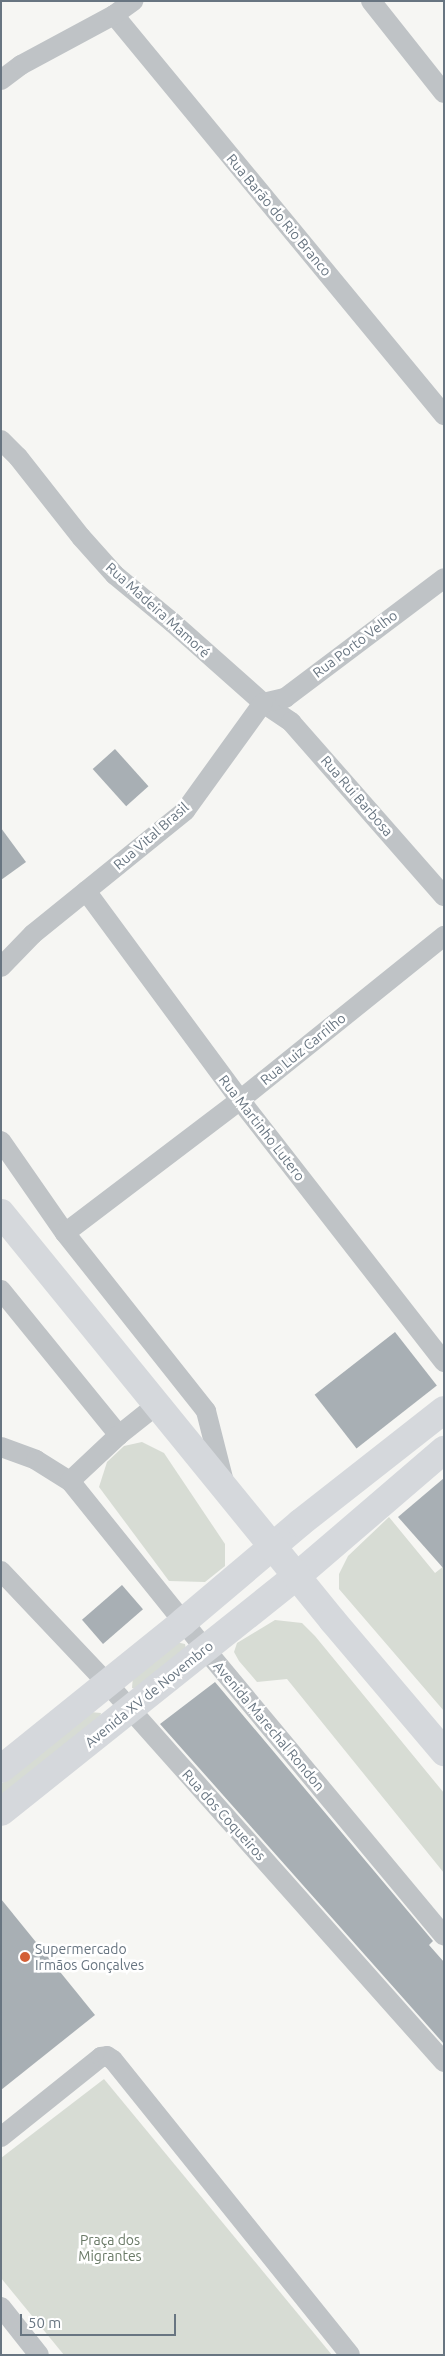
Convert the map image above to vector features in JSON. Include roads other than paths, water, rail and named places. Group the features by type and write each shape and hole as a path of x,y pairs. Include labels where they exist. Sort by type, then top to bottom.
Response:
{"main road":[{"path":"1,1212 273,1547 444,1752"},
{"path":"1,1770 273,1547 444,1410"},
{"name":"Avenida XV de Novembro","path":"1,1812 297,1576 444,1450"}],"street":[{"path":"1,80 21,65 114,15 132,1"},
{"path":"371,1 444,93"},
{"name":"Rua Barão do Rio Branco","path":"114,15 444,415"},
{"name":"Rua Madeira Mamoré","path":"1,440 18,457 81,537 115,575 173,623 263,703"},
{"name":"Rua Porto Velho","path":"263,703 285,698 444,578"},
{"name":"Rua Vital Brasil","path":"1,967 33,934 185,810 263,703"},
{"name":"Rua Rui Barbosa","path":"263,703 291,722 444,896"},
{"name":"Rua Martinho Lutero","path":"86,891 240,1100 444,1362"},
{"name":"Rua Luiz Carrilho","path":"65,1233 240,1100 444,936"},
{"path":"1,1141 65,1233 206,1411 225,1487"},
{"path":"1,1290 119,1435"},
{"path":"70,1481 119,1435 158,1404"},
{"name":"Avenida Marechal Rondon","path":"1,1448 36,1460 70,1481 205,1649 444,1936"},
{"name":"Rua dos Coqueiros","path":"1,1571 107,1683 444,2062"},
{"path":"1,2137 101,2057 107,2056 113,2060 350,2355"},
{"path":"1,2307 39,2355"}],"place":[{"name":"Supermercado Irmãos Gonçalves","path":"25,1957"}],"park label":[{"name":"Praça dos Migrantes","path":"110,2248"}]}
